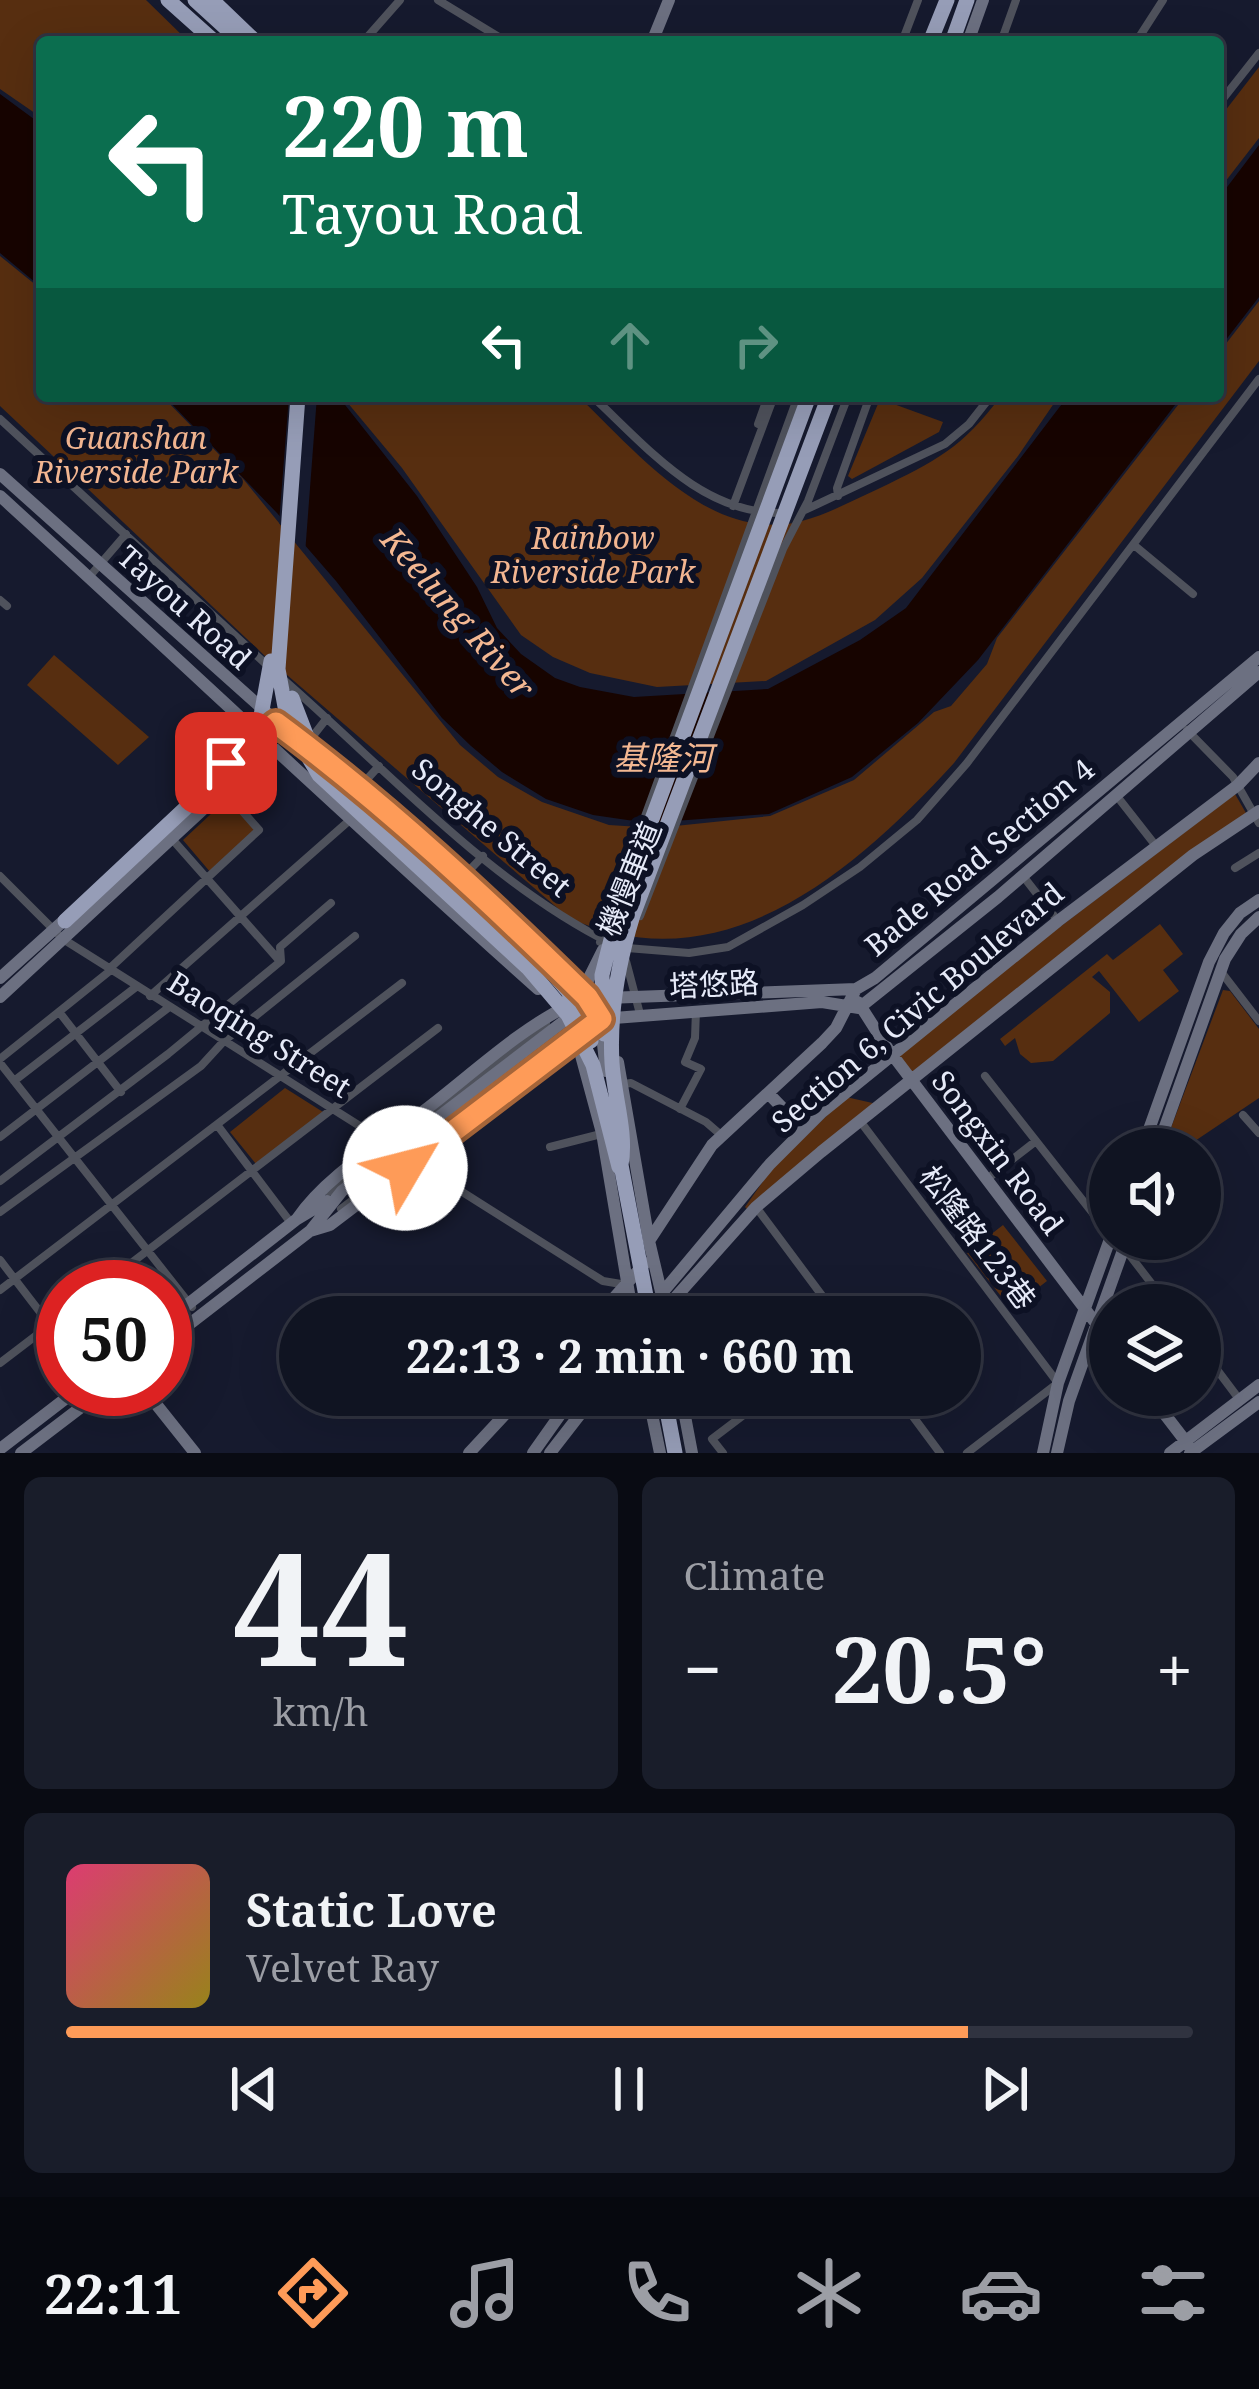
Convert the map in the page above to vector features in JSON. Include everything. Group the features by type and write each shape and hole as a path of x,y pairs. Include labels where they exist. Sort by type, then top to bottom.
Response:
{"highway":[{"path":"153,0 193,36"},
{"path":"168,0 207,36"},
{"path":"181,0 220,36"},
{"path":"199,0 238,36"},
{"path":"212,0 251,36"},
{"path":"939,36 952,0"},
{"path":"960,36 974,0"},
{"path":"298,402 278,669 282,701 304,757 334,791 528,968 568,1015 593,1065 634,1230 622,1165 611,1026 626,912 808,402"},
{"path":"308,402 288,651 291,696 306,741 331,777 536,965 556,982 587,997"},
{"path":"785,461 821,402"},
{"path":"626,1187 624,1147 600,1007 604,961 800,471 823,402"},
{"path":"800,471 810,421"},
{"path":"65,925 239,758 260,722 272,643 280,624"},
{"path":"306,741 344,782 532,950 568,992 589,1034 614,1152 622,1165"}],"main road":[{"path":"654,36 669,0"},
{"path":"192,1323 310,1232 336,1197 529,1045 575,1002 588,982 808,402"},
{"path":"192,1301 294,1221 336,1197 580,1008 610,970 823,402"},
{"name":"Tayou Road","path":"2,486 100,564 280,726 306,741 359,788 587,997 601,1019"},
{"name":"Tayou Road","path":"2,486 88,578 562,1009 576,1035 602,1133 629,1296"},
{"name":"Bade Road Section 4","path":"617,1296 721,1135 854,1007 1115,794 1259,658"},
{"name":"Bade Road Section 4","path":"854,1007 856,989 1259,672"},
{"path":"0,978 172,838 239,776 280,726"},
{"path":"0,998 65,925 226,763 265,740"},
{"path":"226,763 239,776"},
{"name":"Section 6, Civic Boulevard","path":"673,1296 770,1164 850,1088 1259,763"},
{"name":"Section 6, Civic Boulevard","path":"675,1296 756,1207 859,1120 1193,855 1257,816"},
{"path":"1150,1128 1209,962 1224,933 1259,900"},
{"path":"1165,1128 1221,972 1241,934 1259,916"},
{"name":"塔悠路","path":"587,997 856,989"},
{"path":"294,1221 310,1200 384,1142 562,1009 587,997"},
{"name":"塔悠路","path":"310,1232 330,1225 601,1019 822,1002 854,1007"},
{"name":"Songxin Road","path":"854,1007 1089,1314"},
{"path":"601,1019 616,1051 660,1296"},
{"path":"601,1019 636,1236 651,1247"},
{"path":"768,1093 799,1122 850,1088"},
{"path":"1043,1453 1058,1383 1102,1260"},
{"path":"1058,1453 1089,1348"},
{"path":"1170,1453 1190,1450 1249,1404 1259,1385"},
{"path":"0,1449 43,1416"},
{"path":"21,1453 70,1416"},
{"path":"166,1416 195,1453"},
{"path":"469,1453 503,1416"},
{"path":"532,1453 559,1416"},
{"path":"550,1453 579,1416"},
{"path":"652,1416 659,1447 691,1446 685,1416"},
{"path":"1165,1416 1190,1450"}],"street":[{"path":"368,36 400,0"},
{"path":"438,0 497,36"},
{"path":"904,36 918,0"},
{"path":"1003,36 1016,0"},
{"path":"1140,36 1163,0"},
{"path":"1224,96 1259,52"},
{"name":"Songhe Street","path":"0,419 379,766 572,926 628,948 689,952 728,947 803,905 917,820 958,775 1259,379"},
{"path":"599,402 677,474 730,505 762,514 805,510 838,496 955,437 986,402"},
{"path":"730,505 769,402"},
{"name":"機慢車道","path":"336,1197 536,1033 578,986 599,946 796,402"},
{"name":"機慢車道","path":"336,1197 563,1040 596,1010 613,984 783,549 808,501 846,402"},
{"path":"838,496 867,402"},
{"path":"0,440 10,428"},
{"path":"88,578 126,534"},
{"path":"1134,545 1193,594"},
{"path":"306,741 327,718"},
{"path":"1185,727 1238,784 1257,816"},
{"path":"359,788 379,766"},
{"path":"155,1260 0,1061 110,970 260,830 224,790"},
{"path":"1115,794 1156,846"},
{"path":"150,996 351,819"},
{"path":"172,838 280,962"},
{"path":"1235,868 1259,853"},
{"path":"461,879 483,856"},
{"path":"1022,874 1058,921"},
{"name":"Baoqing Street","path":"0,876 65,925 110,970 168,1008 598,1278 627,1285"},
{"path":"280,962 280,947 331,903"},
{"path":"0,1212 201,1066 223,1042 355,936"},
{"path":"628,948 628,977 640,1014"},
{"path":"0,1181 121,1092 280,962"},
{"path":"1221,972 1259,1021"},
{"path":"0,1290 402,982"},
{"path":"14,1081 136,987"},
{"path":"0,1137 168,1008"},
{"path":"680,1109 700,1069 685,1062 695,1037 697,1010"},
{"path":"60,1013 121,1092"},
{"path":"136,1260 439,1028"},
{"path":"985,1076 1089,1210"},
{"path":"622,1084 631,1083 721,1135"},
{"path":"1243,1115 1259,1133"},
{"name":"松隆路123巷","path":"859,1120 1058,1383"},
{"path":"218,1126 294,1221"},
{"path":"550,1147 602,1133"},
{"path":"987,1179 1036,1141"},
{"path":"756,1207 822,1296"},
{"path":"0,1260 36,1306"},
{"path":"192,1307 200,1317"},
{"path":"0,1363 36,1335"},
{"path":"1221,1371 1249,1404 1259,1424"},
{"path":"967,1453 1058,1383"},
{"path":"723,1453 712,1438 742,1416"},
{"path":"913,1416 940,1453"}],"green space":[{"path":"0,0 146,0 183,36 36,36 36,114 0,89"},
{"path":"1259,67 1259,138 1224,183 1224,112"},
{"name":"Guanshan Riverside Park","path":"0,256 36,285 36,402 168,402 244,480 460,745 498,777 542,802 609,825 656,828 770,816 854,780 934,712 951,706 987,664 997,638 1180,402 1224,402 1224,346 1259,301 1259,361 954,763 874,842 829,878 782,907 732,928 680,938 626,936 569,918 265,656 0,406"},
{"name":"Rainbow Riverside Park","path":"347,402 584,402 678,488 737,519 769,525 822,515 916,470 960,441 996,402 1055,402 922,578 875,620 766,681 657,687 590,673 553,657 521,635 402,468"},
{"path":"879,402 943,422 939,432 852,479 848,476"},
{"path":"54,655 149,737 118,765 27,685"},
{"path":"1235,794 1246,813 912,1074 895,1052"},
{"path":"227,799 258,831 211,873 183,840"},
{"path":"1160,924 1183,954 1163,970 1179,991 1139,1022 1099,971 1092,977 1110,992 1110,1013 1053,1061 1031,1063 1020,1054 1015,1038 1005,1046 1000,1039 1107,954 1113,960"},
{"path":"1223,990 1230,991 1259,1029 1259,1098 1214,1128 1171,1128"},
{"path":"285,1088 323,1112 256,1164 230,1132"},
{"path":"846,1097 877,1104 749,1211 745,1207 771,1170"},
{"path":"1003,1225 1047,1281 1011,1309 967,1253"}],"water":[{"path":"0,94 36,121 36,283 0,253"},
{"path":"1259,145 1259,297 1224,342 1224,191"},
{"name":"基隆河","path":"170,402 343,402 417,496 477,587 497,628 521,654 555,678 634,697 768,689 860,640 906,608 1063,402 1177,402 978,660 918,723 852,777 769,814 648,823 593,815 546,799 502,772 442,718 277,513"}],"pier":[{"path":"289,402 317,402 305,554 279,523"}],"route":[{"path":"226,763 276,723 339,771 463,880 587,997 601,1019 405,1168"}],"water label":[{"name":"Keelung River","path":"458,613"}]}
